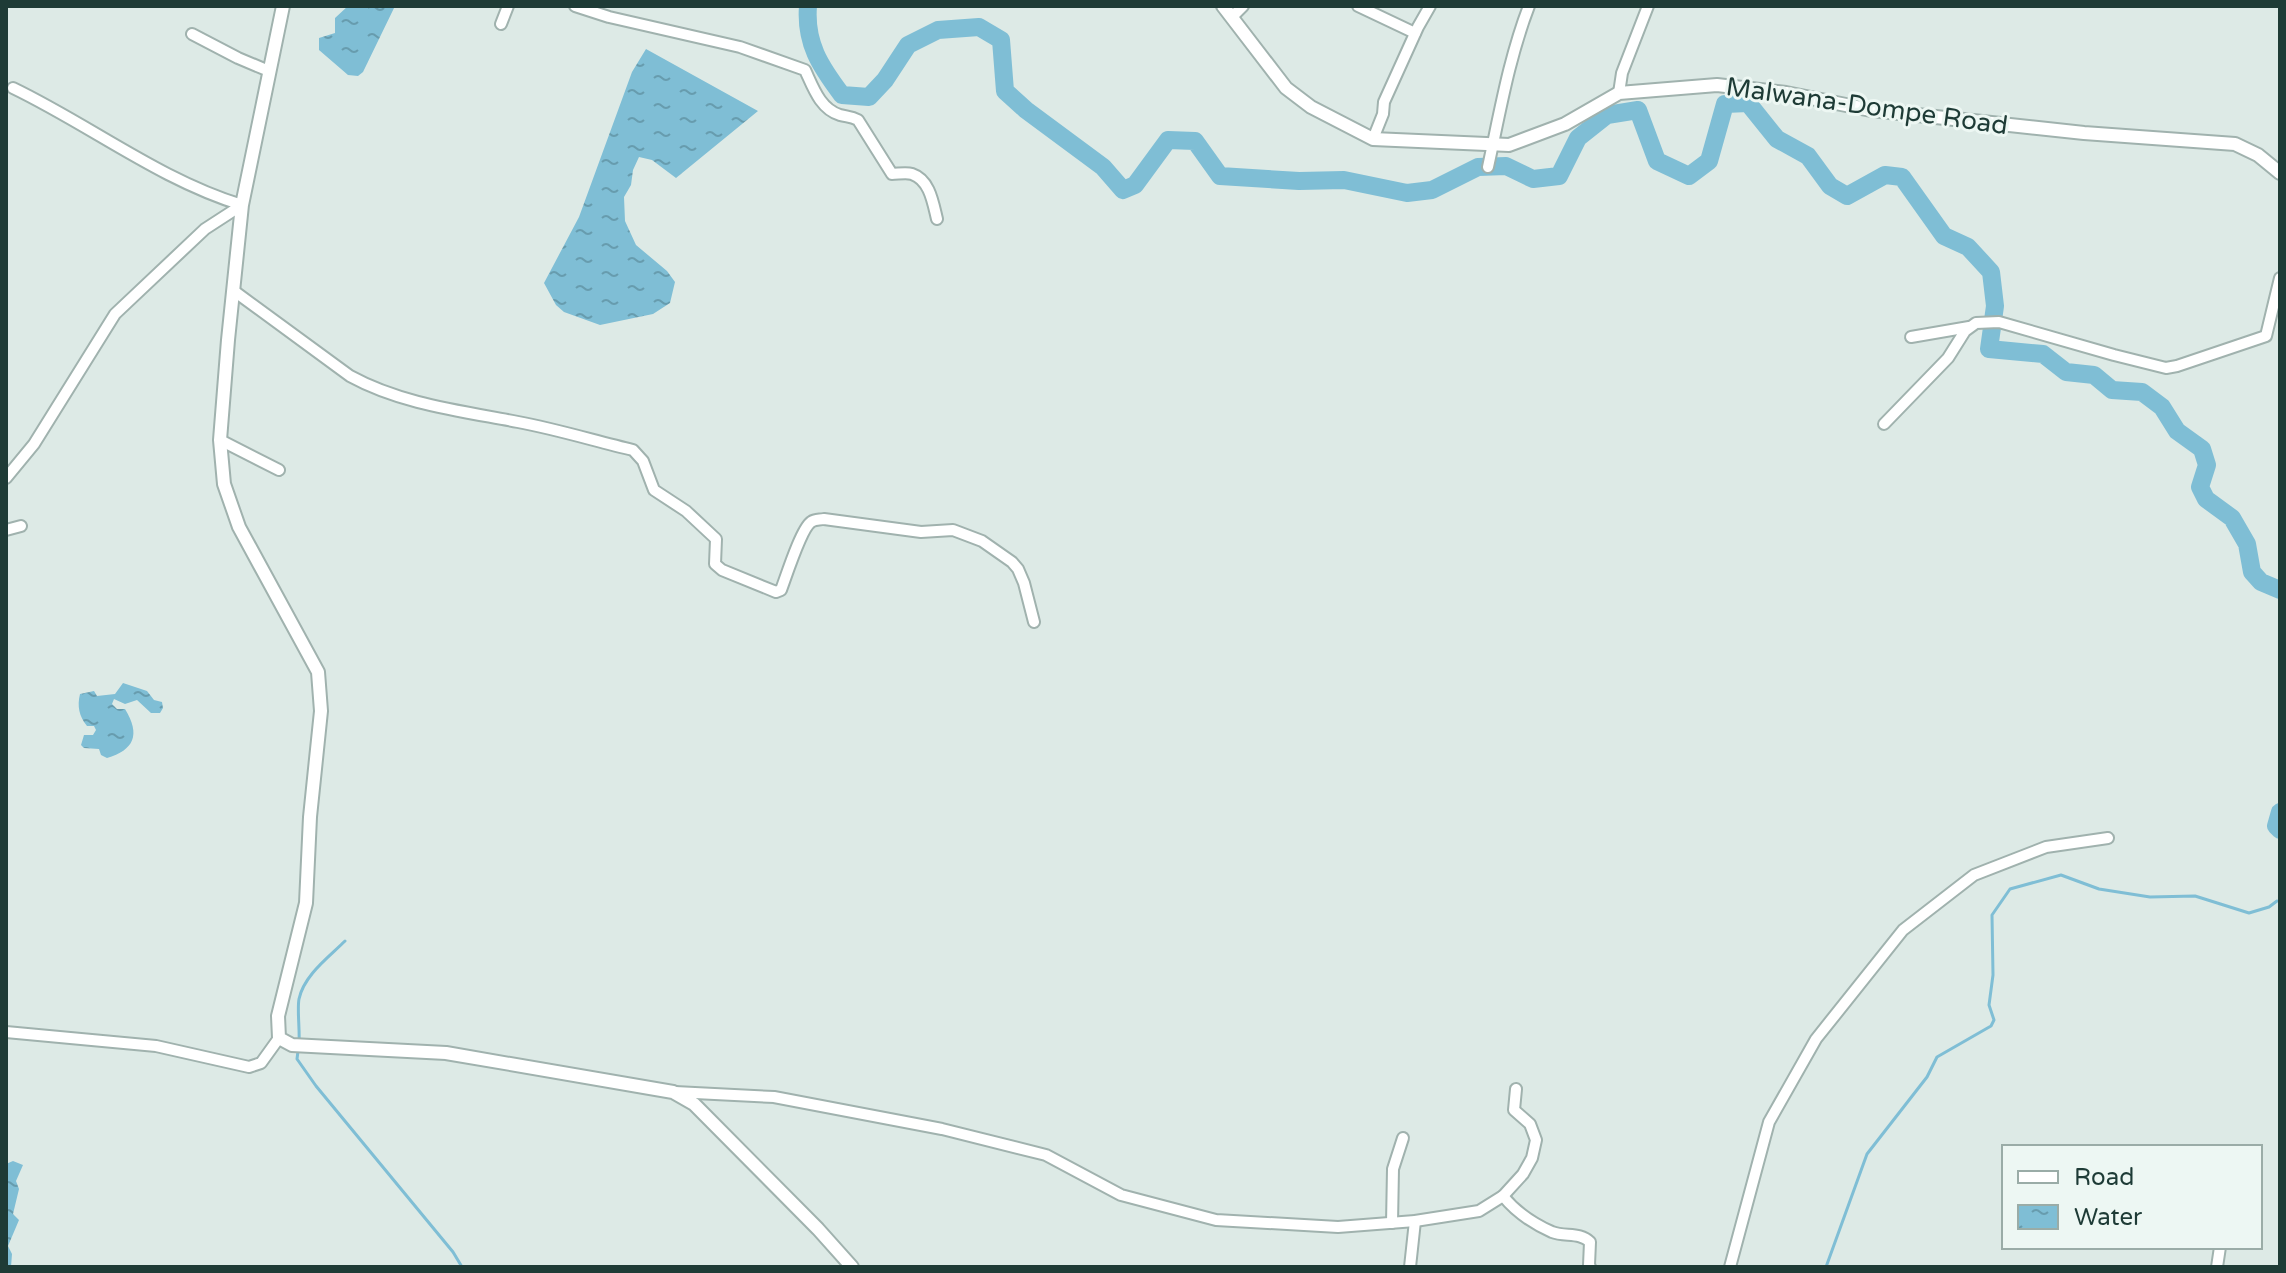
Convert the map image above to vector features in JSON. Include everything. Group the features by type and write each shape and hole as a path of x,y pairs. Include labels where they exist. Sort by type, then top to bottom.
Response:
{"street":[{"path":"6,1032 156,1046 249,1067 261,1063 279,1038 278,1016 306,903 310,817 321,711 318,672 239,527 224,484 220,440 242,205 283,6"},
{"path":"501,24 508,6"},
{"path":"575,6 609,17 740,47 805,70 824,105 837,114 858,120 892,174 909,172 921,178 929,190 937,219"},
{"name":"Malwana-Dompe Road","path":"1223,6 1286,88 1311,107 1373,139 1509,145 1565,124 1619,93 1717,85 1786,93 1871,110 2084,133 2235,144 2258,155 2280,173"},
{"path":"1232,17 1243,6"},
{"path":"1358,6 1415,33"},
{"path":"1373,139 1383,114 1384,102 1430,6"},
{"path":"1488,167 1506,78 1529,6"},
{"path":"1619,93 1622,73 1648,6"},
{"path":"192,34 269,71"},
{"path":"13,88 123,151 242,205"},
{"path":"6,477 34,444 115,314 205,229 242,205"},
{"path":"1911,337 1984,322 1999,322 2166,368 2266,336 2280,278"},
{"path":"234,291 369,387 455,411 521,422 633,450 643,461 654,490 686,511 716,539 715,564 722,570 776,592 781,590 802,537 814,520 921,532 953,530 982,541 1012,562 1024,583 1034,622"},
{"path":"1884,424 1948,358 1965,331 1971,327"},
{"path":"220,440 279,470"},
{"path":"6,530 21,526"},
{"path":"1730,1267 1769,1122 1816,1039 1903,930 1974,875 2046,847 2108,838"},
{"path":"279,1038 292,1045 308,1047 446,1053 673,1092 774,1097 942,1129 1046,1155 1121,1195 1216,1220 1338,1227 1415,1221 1479,1211 1503,1196 1523,1174 1532,1158 1536,1140 1530,1124 1514,1110 1516,1089"},
{"path":"673,1092 694,1104 852,1267"},
{"path":"1392,1223 1393,1169 1403,1138"},
{"path":"1503,1196 1513,1208 1554,1233 1584,1236 1590,1242 1590,1267"},
{"path":"1410,1267 1415,1221"}],"water":[{"path":"348,6 395,6 363,72 358,76 348,75 319,50 319,38 335,33 335,18"},
{"path":"646,49 758,111 676,178 652,160 639,157 624,197 625,221 636,245 667,271 675,282 670,303 653,314 600,325 564,312 556,305 544,283 579,217 632,72"},
{"path":"123,683 147,691 154,700 162,702 163,708 160,713 151,713 137,700 125,704 114,699 112,704 117,709 125,709 130,718 133,734 129,746 107,758 101,755 99,749 81,745 84,735 93,735 96,730 94,726 87,726 82,718 80,694 94,691 97,696 115,694"},
{"path":"13,1161 23,1165 16,1181 19,1189 13,1214 19,1220 8,1246 12,1254 11,1267 6,1267 6,1164"}],"waterway":[{"path":"808,6 809,31 816,54 842,95 869,97 885,80 908,45 938,30 979,27 1001,40 1005,91 1103,167 1123,190 1135,185 1168,140 1195,141 1220,176 1299,181 1344,180 1407,193 1432,190 1478,167 1506,166 1533,179 1559,176 1578,138 1607,115 1638,110 1657,161 1689,176 1709,161 1725,104 1748,103 1777,139 1808,156 1830,186 1847,196 1885,175 1902,177 1944,236 1968,247 1991,272 1995,306 1989,349 2043,354 2066,372 2094,375 2112,390 2142,392 2162,407 2177,431 2202,449 2207,465 2200,487 2206,499 2232,518 2247,544 2252,572 2261,582 2280,590"},
{"path":"2280,812 2276,826 2280,830"},
{"path":"1826,1267 1867,1154 1927,1077 1937,1057 1991,1026 1994,1020 1989,1005 1993,975 1992,915 2010,889 2061,875 2099,889 2150,897 2195,896 2249,913 2277,901"},
{"path":"299,1043 298,1003 302,990 318,967 345,941"},
{"path":"298,1051 297,1059 316,1086 453,1252 462,1267"}]}
